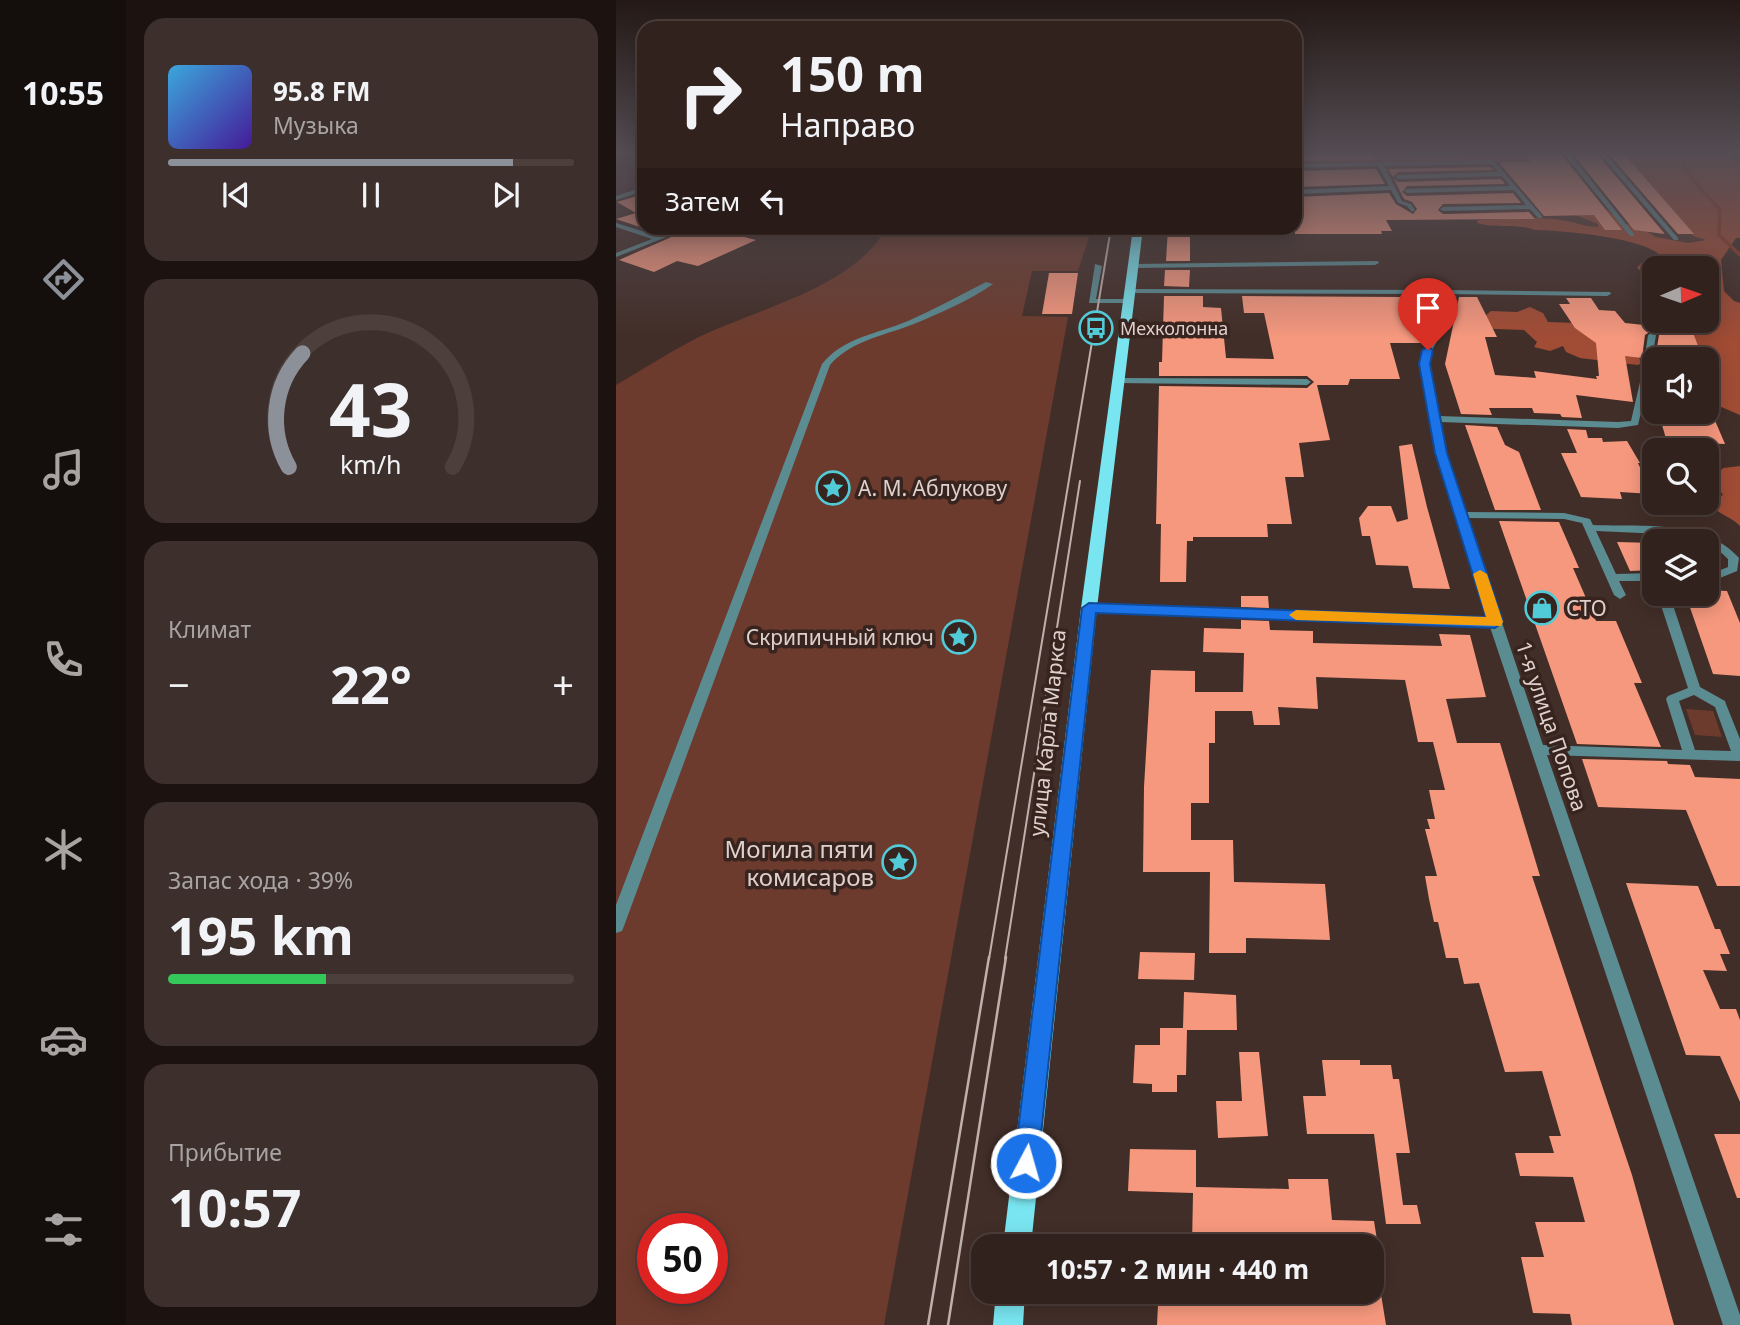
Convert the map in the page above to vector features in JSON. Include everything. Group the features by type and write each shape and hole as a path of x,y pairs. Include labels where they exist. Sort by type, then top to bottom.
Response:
{"main road":[{"name":"улица Карла Маркса","path":"1018,1234 1089,608 1137,235"},
{"path":"1008,1325 1010,1304"}],"street":[{"path":"1617,216 1632,235"},
{"path":"1656,216 1676,239"},
{"path":"616,225 637,232"},
{"path":"648,235 657,238"},
{"path":"616,254 666,235"},
{"path":"1134,266 1375,263"},
{"path":"616,926 826,364 833,354 848,346 908,323 989,284"},
{"path":"1131,296 1441,292 1606,294"},
{"name":"1-я улица Попова","path":"1441,292 1441,327 1428,350 1424,364 1441,453 1495,622 1733,1325"},
{"path":"1434,419 1618,425 1635,423 1643,386 1648,377 1652,335"},
{"path":"1119,381 1307,382"},
{"path":"1461,515 1564,516 1586,521 1620,595"},
{"path":"1589,528 1642,530"},
{"path":"1719,545 1734,558 1733,569 1719,574"},
{"path":"1612,578 1642,578"},
{"path":"1538,750 1740,756 1720,704 1695,690 1667,606"},
{"path":"1089,608 1495,622"},
{"path":"1690,755 1672,699 1695,690"}],"lane":[{"path":"1098,266 1092,301 1131,296"}],"shaded area":[{"path":"1496,216 1693,216 1722,252"},
{"path":"1578,216 1614,216 1623,223 1641,228 1656,237 1688,243 1706,240 1693,236 1675,216 1740,216 1740,238 1736,238 1721,260 1724,291 1740,303 1740,415 1719,406 1719,347 1693,347 1684,333 1719,333 1719,256 1660,256 1642,246 1605,237 1477,223 1478,220 1545,218 1598,227 1598,224"},
{"path":"881,235 1090,235 1078,271 1032,271 1022,316 1068,317 884,1325 616,1325 616,385 695,339 827,282 851,267 871,249"},
{"path":"1530,307 1543,313 1548,322 1576,323 1632,346 1642,363 1638,365 1580,358 1566,352 1563,346 1550,351 1534,347 1537,342 1524,330 1471,328 1491,311 1517,312"},
{"path":"1740,466 1740,526 1719,512 1719,497 1723,495 1719,489 1719,472 1723,468"},
{"path":"1686,709 1713,711 1722,737 1695,735"}],"building":[{"path":"637,216 637,226 616,219"},
{"path":"1302,216 1532,216 1535,219 1386,220 1392,231 1381,231 1382,234 1302,234"},
{"path":"1595,216 1611,216 1622,230 1605,230"},
{"path":"1623,216 1650,216 1665,234 1634,230"},
{"path":"1662,216 1678,216 1694,234 1678,234"},
{"path":"676,235 736,235 756,240 698,266 677,261 654,272 619,260"},
{"path":"1168,235 1190,235 1190,261 1166,261"},
{"path":"1165,270 1190,270 1189,287 1164,286"},
{"path":"1049,273 1078,273 1072,314 1042,314"},
{"path":"1164,296 1203,296 1203,307 1221,308 1226,358 1274,359 1264,313 1244,313 1242,296 1403,297 1422,343 1390,343 1400,379 1350,379 1348,385 1317,385 1330,440 1299,443 1304,477 1285,477 1292,524 1267,524 1268,537 1193,537 1193,541 1187,541 1186,582 1160,582 1161,524 1156,524 1159,386 1307,388 1314,382 1307,376 1159,376 1159,362 1162,362"},
{"path":"1459,297 1477,297 1497,337 1485,337 1495,375 1536,378 1534,371 1597,379 1596,343 1575,328 1559,304 1570,304 1566,298 1591,298 1599,310 1615,311 1625,323 1642,325 1642,333 1648,333 1642,347 1642,358 1625,356 1633,402 1576,395 1582,418 1534,413 1532,408 1489,408 1492,415 1461,414 1445,364"},
{"path":"1655,333 1693,333 1698,347 1657,347 1659,335"},
{"path":"1662,424 1717,424 1725,444 1719,444 1719,438 1666,438"},
{"path":"1465,425 1497,427 1505,445 1519,452 1541,510 1495,510"},
{"path":"1567,429 1586,430 1588,438 1602,438 1603,442 1627,441 1640,463 1642,493 1620,492 1622,499 1581,497 1561,453 1577,453"},
{"path":"1412,444 1450,589 1413,588 1408,566 1376,565 1370,536 1362,536 1359,518 1368,506 1391,506 1397,522 1408,519 1399,446"},
{"path":"1499,521 1559,522 1579,568 1573,568 1596,621 1616,621 1642,683 1634,683 1661,747 1577,744"},
{"path":"1617,542 1642,543 1642,570 1630,571"},
{"path":"1719,591 1727,591 1740,623 1740,676 1713,674 1689,606 1719,606"},
{"path":"1241,596 1268,596 1269,608 1241,607"},
{"path":"1241,620 1269,621 1270,630 1313,631 1313,643 1442,646 1439,634 1470,635 1486,697 1446,699 1457,743 1500,743 1540,876 1532,876 1632,1175 1674,1325 1572,1325 1570,1314 1533,1313 1521,1257 1544,1257 1535,1222 1585,1222 1573,1177 1520,1176 1515,1153 1554,1153 1549,1136 1561,1136 1542,1071 1505,1072 1479,983 1464,984 1458,958 1446,958 1438,922 1434,922 1425,876 1437,876 1425,829 1430,829 1427,819 1435,819 1429,790 1445,790 1433,742 1418,742 1405,680 1316,677 1318,709 1278,707 1280,725 1254,725 1252,711 1215,711 1215,743 1209,743 1209,803 1191,803 1191,840 1233,840 1234,882 1325,884 1330,940 1246,938 1246,953 1209,953 1210,872 1143,872 1144,787 1151,670 1195,671 1195,692 1243,692 1244,653 1203,652 1204,628 1241,629"},
{"path":"1582,759 1667,761 1668,764 1690,765 1695,777 1740,779 1740,886 1717,886 1686,810 1598,807"},
{"path":"1626,883 1698,886 1715,929 1720,929 1730,954 1720,954 1727,971 1703,970 1720,1009 1736,1009 1740,1020 1740,1102 1720,1056 1686,1055"},
{"path":"1140,952 1195,953 1194,980 1138,979"},
{"path":"1184,992 1236,995 1237,1030 1187,1030 1186,1075 1177,1075 1177,1092 1152,1092 1152,1084 1133,1083 1135,1045 1160,1045 1160,1028 1183,1028"},
{"path":"1239,1052 1259,1052 1268,1136 1218,1138 1216,1101 1242,1101"},
{"path":"1322,1060 1360,1060 1360,1065 1391,1065 1393,1079 1399,1079 1410,1153 1396,1153 1403,1205 1417,1205 1421,1224 1386,1224 1374,1134 1307,1134 1303,1096 1326,1096"},
{"path":"1714,1134 1740,1134 1740,1198 1737,1198"},
{"path":"1130,1149 1196,1150 1196,1187 1289,1189 1288,1179 1328,1179 1332,1220 1374,1221 1376,1234 1192,1234 1193,1193 1128,1191"},
{"path":"1383,1304 1386,1325 1157,1325 1158,1305"}],"waterway":[{"path":"1720,216 1719,235 1740,255"}],"tram line":[{"path":"989,959 1110,235"},
{"path":"1005,959 1080,481"},
{"path":"928,1325 989,957"},
{"path":"948,1325 1006,957"}],"slow traffic":[{"path":"1296,615 1495,622 1480,574"}],"place":[{"name":"Мехколонна","path":"1096,328"},
{"name":"А. М. Аблукову","path":"833,488"},
{"name":"СТО","path":"1542,608"},
{"name":"Скрипичный ключ","path":"959,637"},
{"name":"Могила пяти комисаров","path":"899,862"}],"route":[{"path":"1026,1163 1089,608 1495,622 1441,453 1424,364 1428,350"}]}
